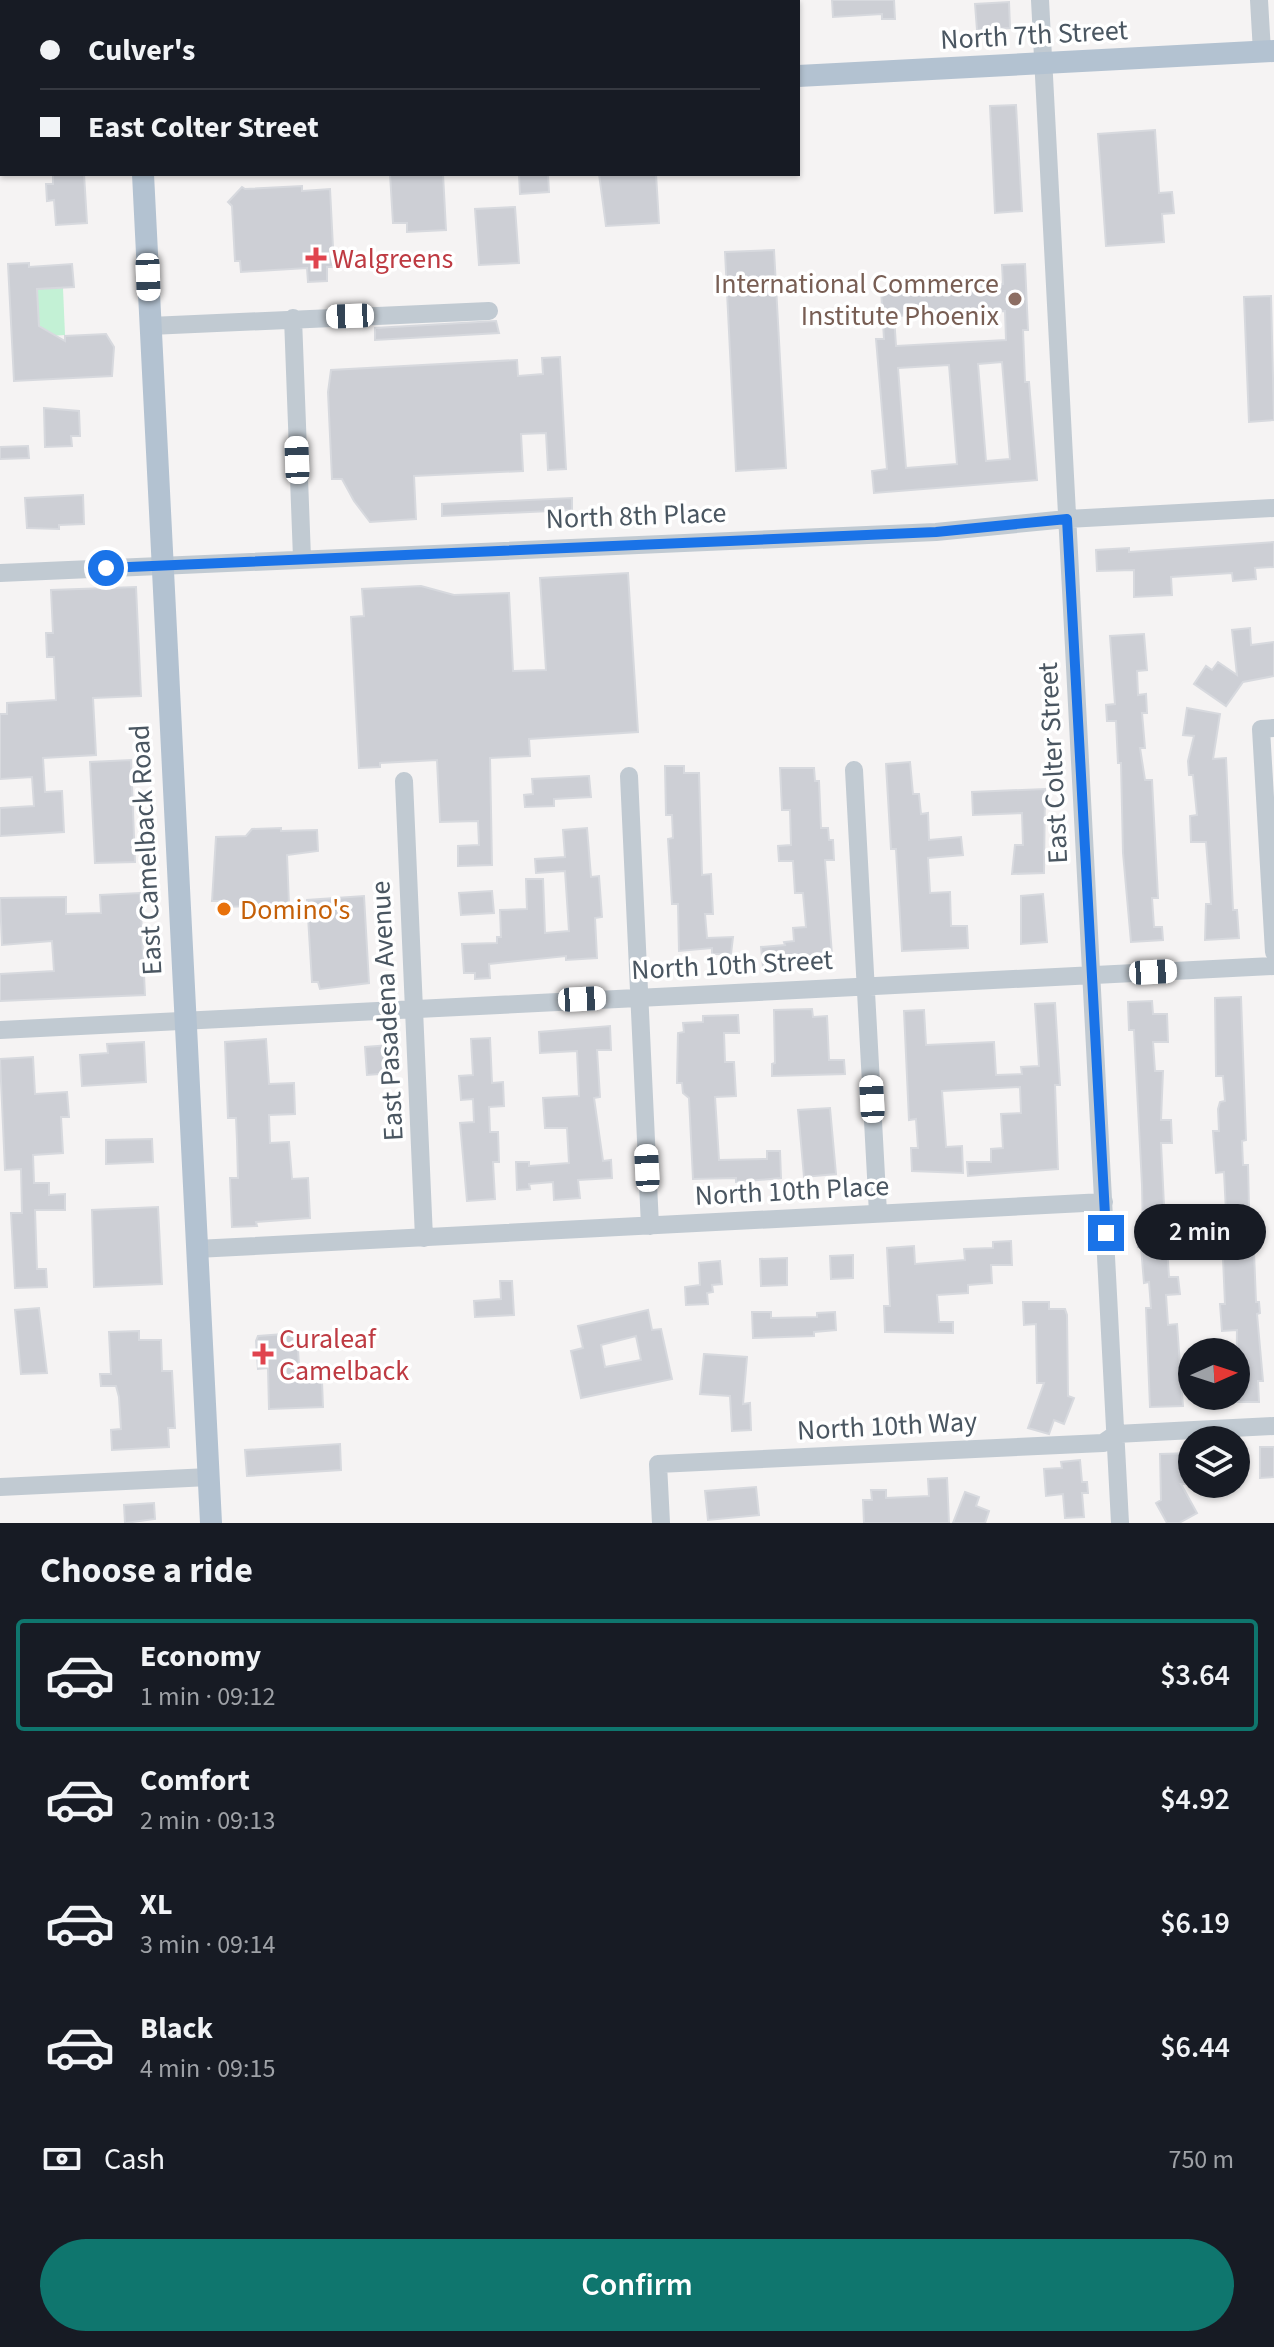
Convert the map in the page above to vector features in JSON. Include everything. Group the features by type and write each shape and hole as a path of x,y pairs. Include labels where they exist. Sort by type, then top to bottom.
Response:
{"main road":[{"name":"North 7th Street","path":"800,76 1268,52"},
{"name":"East Camelback Road","path":"143,176 211,1523"}],"street":[{"name":"East Colter Street","path":"1040,0 1120,1523"},
{"path":"1259,0 1268,52"},
{"path":"150,326 489,311"},
{"path":"293,318 302,558"},
{"name":"North 8th Place","path":"0,573 936,532 1067,519 1274,508"},
{"path":"1267,728 1274,952"},
{"path":"854,770 878,1213"},
{"path":"629,776 650,1226"},
{"name":"East Pasadena Avenue","path":"404,781 424,1238"},
{"name":"North 10th Street","path":"0,1030 1274,966"},
{"name":"North 10th Place","path":"196,1249 1104,1202"},
{"name":"North 10th Way","path":"661,1523 658,1464 1103,1443 1116,1434 1274,1426"},
{"path":"0,1487 209,1477"}],"green space":[{"path":"63,288 65,335 50,336 39,326 37,289"}],"building":[{"path":"832,0 894,0 895,19 882,19 882,14 833,17"},
{"path":"1009,2 1010,28 977,30 975,4"},
{"path":"1016,105 1022,211 995,213 990,106"},
{"path":"1155,130 1159,193 1172,192 1174,213 1162,214 1164,242 1106,246 1098,134"},
{"path":"53,176 84,176 87,223 56,225 54,200 47,201 46,184 53,184"},
{"path":"390,176 443,176 446,230 407,232 407,223 393,223"},
{"path":"519,176 548,176 549,192 520,194"},
{"path":"599,176 656,176 659,223 606,226"},
{"name":"Walgreens","path":"302,186 302,191 330,189 334,267 327,267 327,281 308,282 307,268 241,272 240,261 235,261 232,206 228,202 242,187"},
{"path":"515,207 519,263 479,265 475,209"},
{"path":"774,250 786,468 736,471 725,252"},
{"path":"29,263 29,267 72,264 74,287 37,289 39,326 65,341 65,336 106,334 114,347 112,376 14,381 8,264"},
{"path":"1025,264 1028,330 1023,330 1025,382 1029,382 1037,480 874,493 872,471 887,469 876,339 884,339 881,290 1003,284 1002,265","holes":["1005,311 1006,340 896,346 894,316","1002,362 1010,459 986,461 978,364","949,365 957,464 906,468 898,368"]},
{"path":"1271,296 1274,420 1249,422 1244,297"},
{"path":"496,321 499,333 375,340 375,328"},
{"path":"560,357 566,469 548,470 546,433 521,434 523,471 414,476 416,519 370,522 342,479 332,479 328,392 331,370 517,360 518,376 543,374 542,358"},
{"path":"44,408 79,411 80,436 71,436 72,446 45,447"},
{"path":"28,446 29,458 0,459 0,447"},
{"path":"83,495 84,524 59,525 59,529 27,528 25,498"},
{"path":"572,498 572,510 442,516 442,504"},
{"path":"1274,542 1274,567 1255,568 1256,579 1233,581 1232,573 1171,577 1172,595 1134,597 1134,570 1097,571 1096,550 1129,548 1129,552"},
{"path":"628,573 638,732 529,739 530,756 490,758 492,865 458,866 458,846 479,845 478,821 440,822 437,760 380,763 380,767 359,768 351,617 364,616 362,589 421,586 454,595 509,593 513,671 546,670 540,578"},
{"path":"136,587 141,696 93,698 96,755 43,758 45,792 62,791 64,832 0,836 0,808 34,806 32,777 0,779 0,714 7,714 7,703 56,700 54,657 47,657 46,633 53,633 51,590"},
{"path":"1250,628 1251,645 1274,642 1274,676 1243,682 1226,706 1194,684 1206,666 1212,670 1218,662 1237,675 1232,630"},
{"path":"1144,634 1147,670 1137,671 1138,695 1146,694 1147,713 1142,713 1145,748 1140,748 1145,780 1152,780 1158,898 1152,898 1154,927 1162,927 1163,940 1131,942 1123,853 1121,763 1118,763 1116,721 1107,721 1106,705 1115,704 1110,636"},
{"path":"1187,708 1220,714 1213,759 1226,758 1233,910 1237,910 1239,938 1205,940 1206,904 1211,904 1206,842 1191,842 1190,816 1197,815 1193,775 1189,775 1188,761 1194,736 1183,735"},
{"path":"131,760 135,862 95,863 90,762"},
{"path":"910,762 913,794 919,794 921,814 928,813 929,840 961,837 963,855 928,858 930,893 950,892 951,926 967,926 968,948 902,951 896,849 891,849 886,764"},
{"path":"665,766 684,766 684,773 699,773 702,875 711,874 713,914 705,914 707,938 733,937 731,954 712,954 712,948 679,951 678,904 672,904 668,839 673,838 672,815 666,815"},
{"path":"780,768 814,768 815,781 819,781 821,828 828,828 829,840 833,840 834,860 825,860 832,955 776,958 776,966 763,967 761,947 794,941 793,928 806,927 803,893 795,893 793,861 779,861 778,846 791,845 790,810 782,810"},
{"path":"589,776 591,797 554,799 554,806 525,807 524,795 533,794 532,779"},
{"path":"1045,789 1044,873 1012,874 1015,845 1023,845 1022,813 973,815 972,792"},
{"path":"281,828 281,831 317,830 318,851 287,855 289,905 219,907 219,901 212,901 216,837 246,836 252,829"},
{"path":"587,828 591,877 599,876 602,917 595,918 597,958 566,960 566,956 489,964 490,978 475,979 475,973 464,973 462,944 497,943 497,937 501,937 500,910 527,909 526,879 543,879 545,933 569,931 565,871 536,873 535,859 565,857 563,830"},
{"path":"492,891 494,913 461,915 459,893"},
{"path":"140,893 145,995 0,1001 0,974 54,971 52,941 2,945 0,898 66,897 66,914 101,913 100,895"},
{"path":"1043,894 1047,942 1021,944 1021,896"},
{"path":"364,896 369,983 320,989 318,982 312,982 307,900"},
{"path":"1241,997 1246,1140 1242,1141 1243,1165 1248,1165 1250,1252 1254,1252 1256,1302 1259,1302 1260,1313 1257,1314 1263,1381 1258,1381 1259,1402 1250,1402 1250,1338 1237,1338 1237,1330 1222,1331 1220,1304 1225,1304 1221,1212 1226,1212 1224,1172 1216,1173 1213,1131 1219,1131 1218,1109 1220,1102 1225,1101 1223,1076 1216,1076 1215,998"},
{"path":"1152,1001 1153,1014 1167,1014 1168,1042 1153,1042 1155,1071 1163,1071 1161,1120 1171,1120 1172,1143 1161,1143 1165,1227 1175,1226 1175,1246 1167,1246 1169,1277 1178,1277 1180,1294 1166,1295 1168,1325 1177,1324 1178,1406 1150,1407 1146,1308 1151,1308 1149,1282 1144,1283 1141,1247 1138,1247 1138,1236 1143,1235 1142,1185 1134,1030 1129,1030 1128,1002"},
{"path":"1055,1003 1060,1085 1055,1085 1058,1169 968,1176 967,1162 991,1162 991,1149 1003,1148 1001,1114 1021,1113 1020,1087 942,1091 946,1147 962,1146 963,1173 912,1171 911,1148 918,1148 916,1119 909,1120 904,1011 924,1010 926,1045 994,1042 996,1075 1022,1074 1021,1067 1039,1066 1035,1004"},
{"path":"812,1009 813,1017 827,1016 829,1060 844,1060 845,1074 772,1076 772,1064 775,1063 774,1010"},
{"path":"738,1015 739,1033 724,1033 725,1062 734,1062 736,1096 715,1097 719,1160 767,1159 767,1151 780,1151 781,1178 736,1182 736,1178 693,1179 689,1098 683,1093 682,1083 677,1083 678,1033 684,1032 683,1023 703,1022 703,1016"},
{"path":"610,1026 611,1050 597,1050 600,1097 594,1098 603,1161 611,1160 612,1178 578,1180 580,1198 554,1200 553,1182 529,1184 530,1189 517,1190 516,1162 529,1162 529,1166 569,1163 567,1128 545,1128 543,1098 579,1096 577,1051 540,1053 539,1032"},
{"path":"490,1038 492,1083 503,1082 504,1106 489,1107 490,1132 498,1132 499,1162 493,1162 495,1199 467,1201 460,1123 474,1122 473,1099 461,1100 459,1076 473,1075 471,1039"},
{"path":"266,1039 269,1084 294,1083 295,1114 269,1115 270,1143 289,1142 292,1179 308,1178 310,1218 232,1227 230,1178 238,1178 237,1141 236,1118 228,1118 225,1042"},
{"path":"144,1042 146,1082 82,1086 80,1055 108,1053 107,1044"},
{"path":"390,1045 392,1073 367,1075 365,1047"},
{"path":"33,1057 35,1094 67,1092 69,1117 61,1117 63,1153 33,1155 34,1183 49,1183 49,1195 65,1194 65,1210 35,1210 37,1269 46,1269 47,1287 15,1288 11,1213 22,1213 21,1169 5,1170 0,1059"},
{"path":"830,1108 836,1174 804,1177 798,1110"},
{"path":"152,1139 153,1162 106,1164 106,1140"},
{"path":"158,1207 162,1284 94,1287 92,1210"},
{"path":"1011,1241 1012,1265 991,1265 992,1283 968,1285 968,1293 937,1295 939,1322 953,1322 953,1333 885,1332 884,1306 890,1306 887,1248 914,1246 915,1264 965,1260 964,1249 993,1248 993,1242"},
{"path":"853,1255 853,1278 831,1279 830,1256"},
{"path":"787,1258 787,1285 761,1286 760,1259"},
{"path":"720,1261 722,1284 712,1285 713,1292 707,1293 708,1304 686,1305 685,1287 700,1285 699,1263"},
{"path":"500,1281 512,1281 514,1315 475,1317 474,1301 501,1299"},
{"path":"1023,1302 1049,1302 1049,1309 1065,1309 1067,1315 1068,1396 1074,1398 1064,1424 1054,1420 1049,1434 1028,1428 1044,1383 1037,1383 1036,1324 1024,1325"},
{"path":"39,1308 47,1373 21,1374 15,1310"},
{"path":"648,1310 652,1330 661,1329 672,1379 581,1398 571,1351 583,1348 578,1326","holes":["636,1336 641,1360 605,1367 601,1345"]},
{"path":"752,1312 771,1312 771,1318 817,1317 817,1313 835,1312 836,1330 814,1332 814,1336 753,1338"},
{"path":"139,1331 139,1340 161,1340 162,1371 172,1371 175,1428 168,1428 169,1447 112,1450 111,1430 121,1429 119,1397 116,1386 101,1386 100,1374 111,1374 109,1332"},
{"path":"297,1333 300,1382 322,1382 323,1407 269,1409 268,1368 258,1369 256,1341 258,1336"},
{"path":"704,1354 747,1357 743,1404 750,1403 751,1430 732,1431 730,1396 700,1394"},
{"path":"340,1444 341,1470 247,1476 245,1450"},
{"path":"1260,1447 1274,1447 1274,1477 1260,1478"},
{"path":"1178,1453 1178,1498 1189,1498 1197,1513 1179,1523 1167,1523 1156,1503 1161,1500 1160,1454"},
{"path":"1080,1460 1082,1482 1087,1482 1088,1493 1082,1493 1084,1517 1065,1518 1063,1494 1046,1496 1044,1469 1062,1468 1061,1462"},
{"path":"947,1478 949,1523 864,1523 863,1500 872,1500 871,1490 886,1490 886,1498 929,1496 928,1479"},
{"path":"756,1487 759,1515 708,1520 705,1491"},
{"path":"965,1492 979,1497 976,1506 989,1511 985,1523 953,1523"},
{"path":"154,1503 155,1519 125,1523 124,1505"}],"place":[{"name":"Walgreens","path":"316,258"},
{"name":"International Commerce Institute Phoenix","path":"1015,299"},
{"name":"Domino's","path":"224,909"},
{"name":"Curaleaf Camelback","path":"263,1354"}],"route":[{"path":"106,568 831,534 936,532 1041,525 1067,519 1106,1233"}]}
